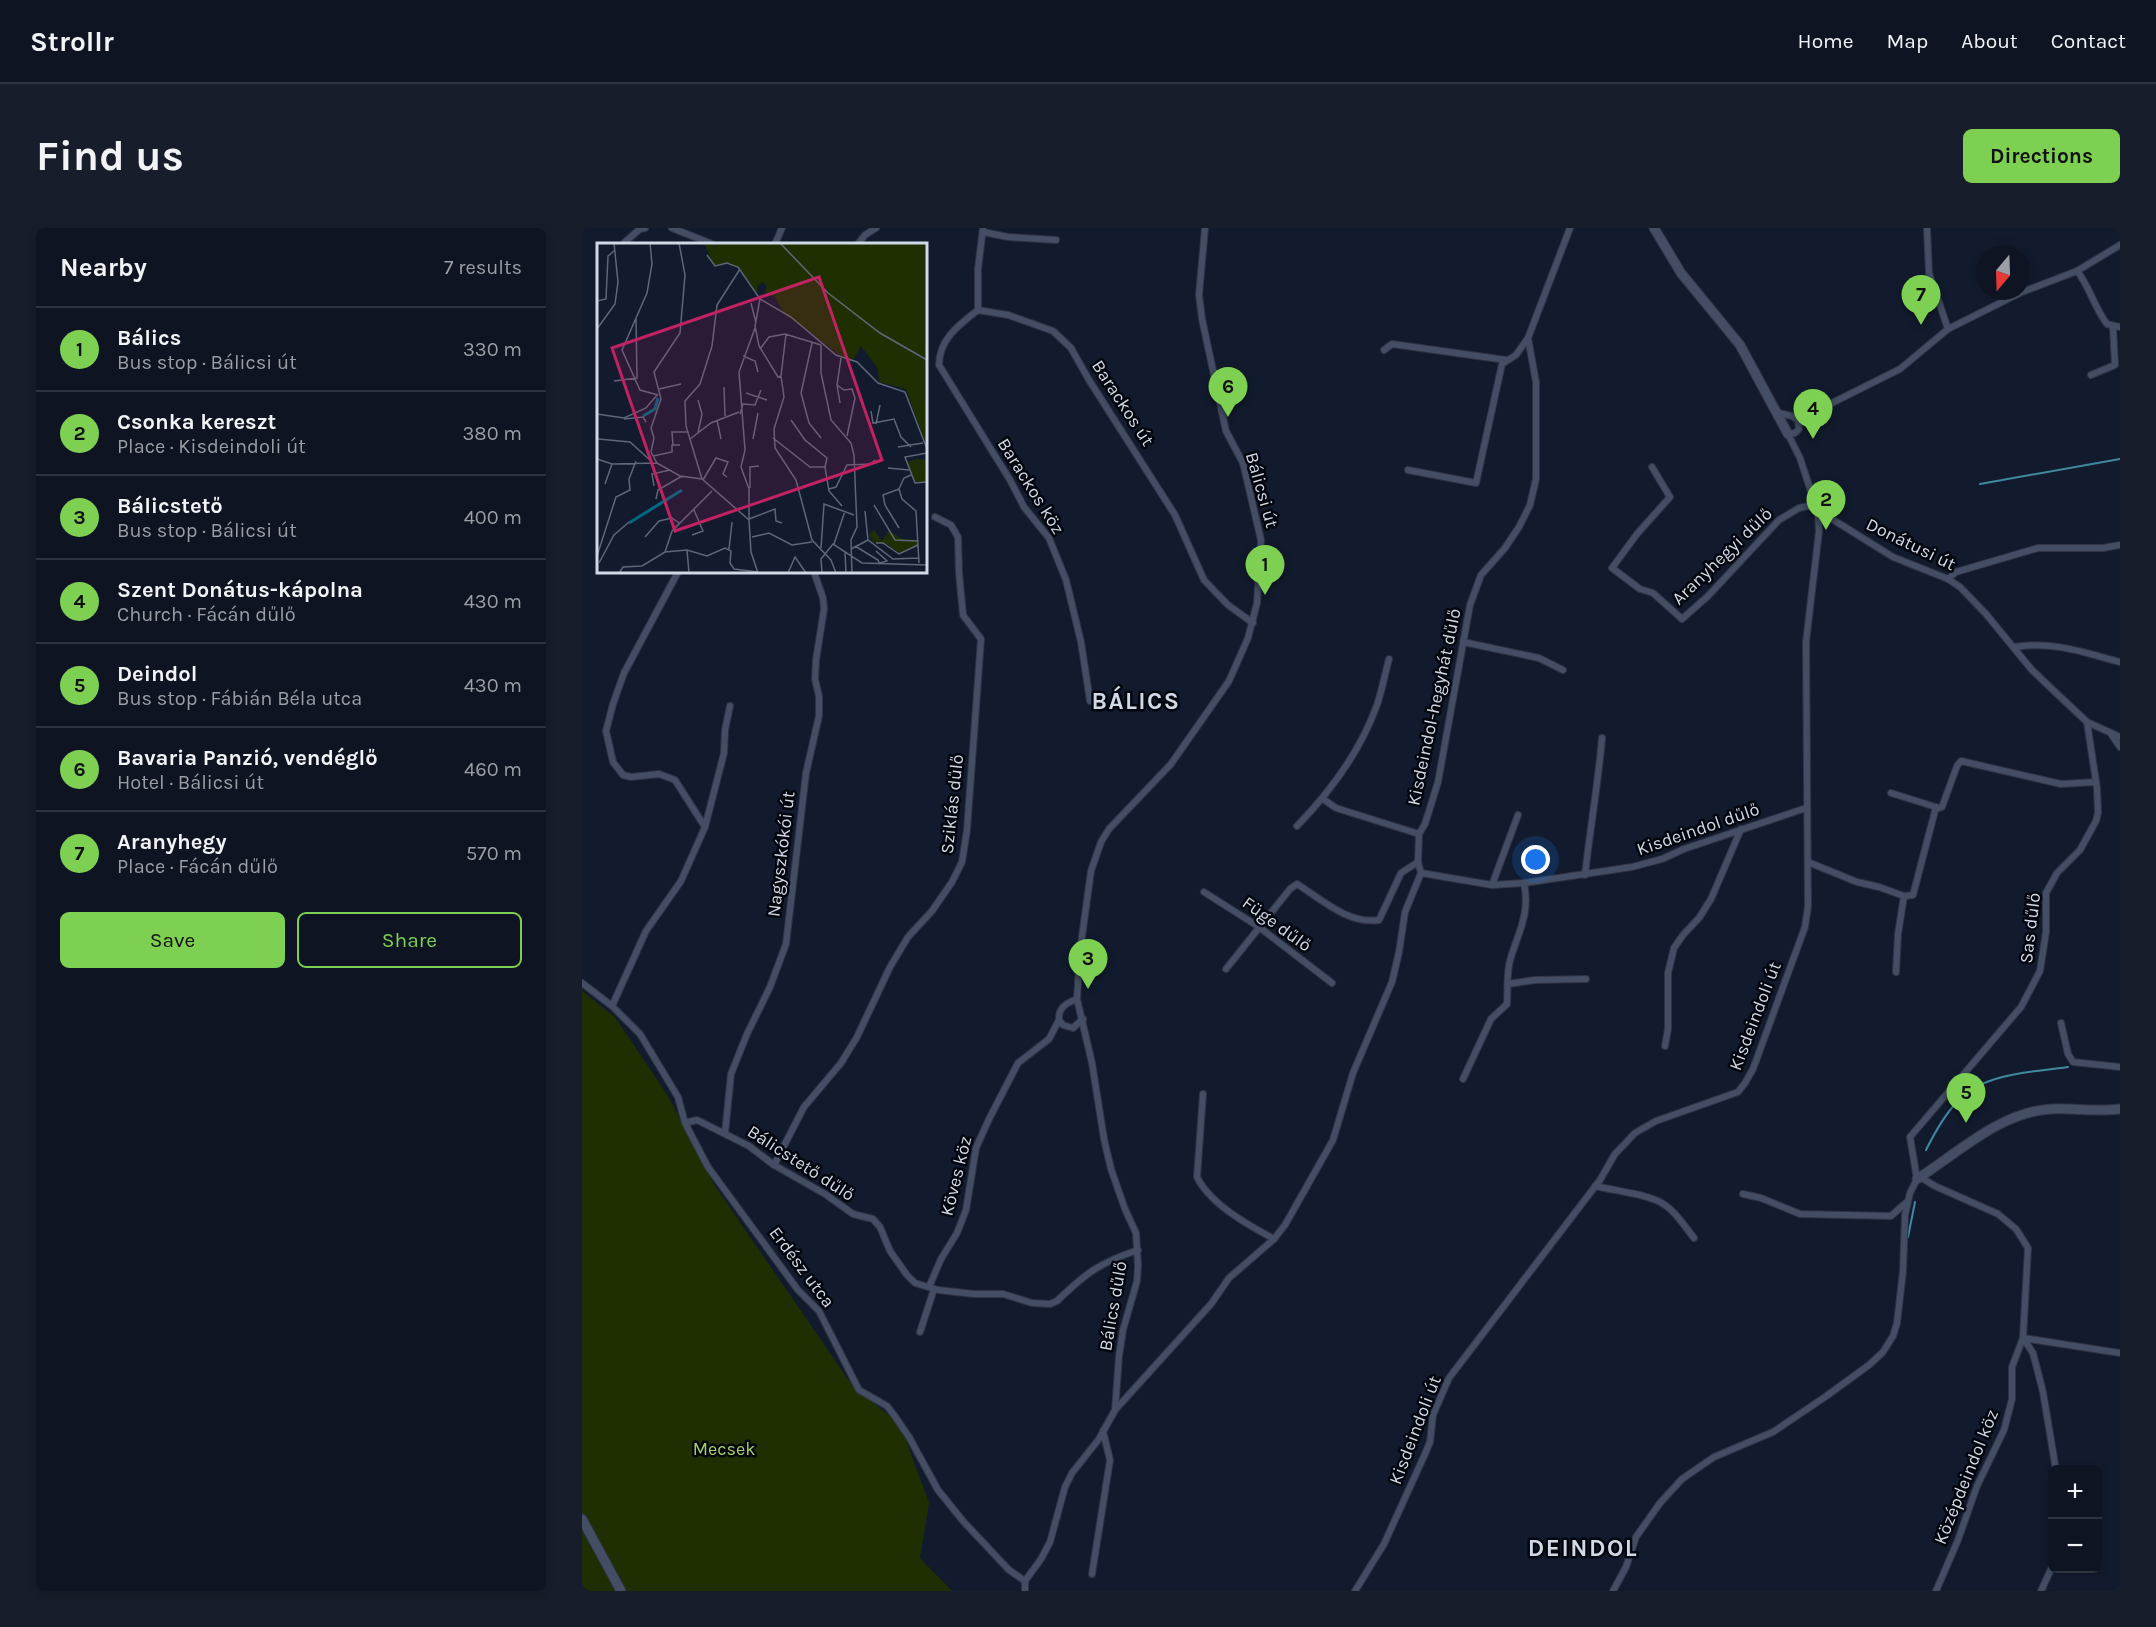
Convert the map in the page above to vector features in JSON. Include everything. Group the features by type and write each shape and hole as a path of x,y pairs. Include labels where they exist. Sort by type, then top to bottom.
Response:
{"street":[{"path":"625,242 645,228"},
{"path":"672,228 710,243"},
{"path":"775,243 782,228"},
{"path":"859,243 876,228"},
{"name":"Bálicsi út","path":"1083,1019 1077,999 1080,951 1090,871 1101,842 1128,806 1171,764 1229,681 1241,658 1257,603 1261,540 1243,463 1226,431 1202,318 1199,294 1205,228"},
{"path":"1408,470 1476,483 1502,364 1516,355 1528,338 1570,228"},
{"path":"1654,228 1681,273 1740,345 1800,458 1818,513"},
{"path":"1927,228 1929,273 1948,329"},
{"path":"978,310 978,270 983,230 1056,240"},
{"path":"1798,420 1900,369 1948,329 2022,292 2077,271 2120,245"},
{"path":"2077,271 2087,284 2100,315 2107,324 2117,327 2115,365 2091,375"},
{"name":"Barackos út","path":"978,310 1008,315 1053,331 1071,348 1175,515 1204,580 1228,605 1253,623"},
{"name":"Barackos köz","path":"978,310 952,330 939,354 939,365 1010,480 1024,507 1048,538 1066,580 1081,642 1090,701"},
{"name":"Kisdeindol-hegyhát dűlő","path":"1421,873 1418,862 1419,834 1425,824 1438,782 1470,605 1481,575 1519,527 1530,505 1536,479 1536,382 1528,338"},
{"path":"1384,350 1392,344 1506,360"},
{"path":"1778,413 1798,420 1799,429 1795,433 1788,434"},
{"name":"Aranyhegyi dűlő","path":"1652,467 1670,496 1612,568 1640,589 1653,593 1682,619 1708,596 1779,519 1799,508 1814,505"},
{"name":"Donátusi út","path":"1818,513 1832,519 1893,557 1948,579 1972,599 2032,670 2087,722"},
{"name":"Kisdeindoli út","path":"1355,1591 1384,1544 1421,1463 1430,1442 1433,1415 1449,1378 1595,1186 1615,1154 1635,1133 1656,1121 1738,1092 1753,1069 1805,927 1808,862 1806,642 1819,531 1818,513"},
{"name":"Sziklás dűlő","path":"774,1165 804,1107 841,1063 857,1037 902,947 952,882 962,862 967,830 981,639 963,615 958,537 951,525 935,516"},
{"path":"1948,579 1956,572 2038,548 2103,548 2120,545"},
{"path":"677,573 624,673 606,731 616,768 623,775 631,777 659,774 675,780 705,826"},
{"name":"Nagyszkókói út","path":"724,1133 731,1074 770,987 786,944 806,773 819,716 819,696 815,679 824,609 823,598 814,573"},
{"path":"1463,642 1539,658 1563,670"},
{"path":"2014,647 2064,646 2120,662"},
{"path":"1297,826 1323,799 1360,743 1377,704 1389,659"},
{"path":"612,1005 646,932 681,881 705,826 724,753 724,730 730,706"},
{"path":"2087,722 2120,737"},
{"name":"Sas dűlő","path":"1918,1178 1910,1137 2022,1007 2040,971 2046,932 2046,893 2057,873 2080,850 2096,821 2098,813 2096,782 2087,722"},
{"path":"2109,731 2120,747"},
{"path":"1585,875 1598,792 1602,738"},
{"path":"1891,793 1942,807 1957,766 1961,762 2061,784 2096,782"},
{"path":"1323,799 1336,808 1419,834"},
{"path":"1808,862 1857,882 1904,896 1913,896 1936,807"},
{"name":"Kisdeindol dűlő","path":"1421,873 1492,885 1585,875 1662,859 1684,849 1806,808"},
{"path":"1492,885 1518,816"},
{"path":"1665,1046 1668,1029 1668,973 1674,948 1712,899 1741,829"},
{"path":"1226,969 1290,889 1297,884 1340,912 1367,922 1379,921 1401,873 1418,862"},
{"path":"1115,1410 1211,1304 1229,1278 1274,1239 1298,1205 1333,1140 1353,1073 1392,982 1399,952 1404,912 1421,873"},
{"path":"1463,1078 1491,1019 1507,1004 1510,958 1525,918 1527,899 1524,883"},
{"name":"Füge dűlő","path":"1203,892 1259,927 1332,983"},
{"path":"1896,972 1898,934 1904,896"},
{"path":"1508,984 1535,980 1586,979"},
{"name":"Erdész utca","path":"582,983 612,1005 640,1034 678,1097 685,1124 708,1167 798,1290 819,1311 859,1390 886,1406 894,1414 938,1490 963,1521 1009,1570 1025,1581"},
{"path":"1077,999 1063,1007 1059,1020 1070,1028 1075,1027 1083,1019"},
{"name":"Bálics dűlő","path":"1025,1581 1050,1542 1065,1487 1072,1473 1103,1431 1115,1410 1123,1330 1137,1281 1136,1233 1111,1169 1083,1019"},
{"name":"Köves köz","path":"920,1332 941,1259 957,1233 966,1210 976,1148 988,1119 1018,1063 1049,1039 1059,1020"},
{"path":"2061,1023 2068,1054 2073,1062 2120,1067"},
{"path":"1203,1094 1200,1150 1196,1170 1200,1182 1241,1221 1274,1239"},
{"path":"1613,1591 1626,1567 1636,1537 1660,1503 1682,1479 1714,1457 1773,1432 1826,1397 1883,1352 1893,1336 1900,1306 1903,1231 1910,1193 1918,1178 2001,1124 2030,1113 2051,1109 2097,1111 2120,1109"},
{"name":"Bálicstető dűlő","path":"685,1124 697,1120 724,1133 749,1146 774,1165 825,1194 853,1214 873,1218 880,1227 890,1251 907,1275 915,1283 932,1288 974,1294 1003,1294 1032,1303 1050,1304 1057,1301 1096,1267 1108,1260 1138,1250"},
{"path":"1918,1178 1998,1214 2016,1229 2028,1248 2023,1338 2033,1353 2043,1392 2055,1465"},
{"path":"1595,1186 1649,1198 1664,1204 1694,1238"},
{"path":"1743,1194 1761,1198 1800,1214 1817,1216 1891,1216 1909,1200"},
{"path":"2023,1338 2120,1353"},
{"name":"Középdeindol köz","path":"1936,1591 1958,1540 1977,1486 2004,1430 2012,1400 2012,1367 2023,1338"},
{"path":"1092,1574 1110,1460 1103,1431"},
{"path":"582,1519 621,1591"},
{"path":"2041,1591 2049,1573"},
{"path":"1025,1581 1025,1591"}],"green space":[{"name":"Mecsek","path":"582,991 615,1017 668,1096 715,1186 854,1388 900,1424 929,1503 920,1558 952,1591 582,1591"}],"waterway":[{"path":"1980,484 2120,459"},
{"path":"1926,1150 1956,1103 1979,1085 2008,1076 2068,1067"},
{"path":"1908,1237 1915,1202"}],"place":[{"name":"Aranyhegy","path":"1921,325"},
{"name":"Bavaria Panzió, vendéglő","path":"1228,417"},
{"name":"Szent Donátus-kápolna","path":"1813,439"},
{"name":"Csonka kereszt","path":"1826,530"},
{"name":"Bálics","path":"1265,595"},
{"name":"Bálicstető","path":"1088,989"},
{"name":"Deindol","path":"1966,1123"}],"district":[{"name":"BÁLICS","path":"1136,701"},
{"name":"DEINDOL","path":"1583,1548"}]}
